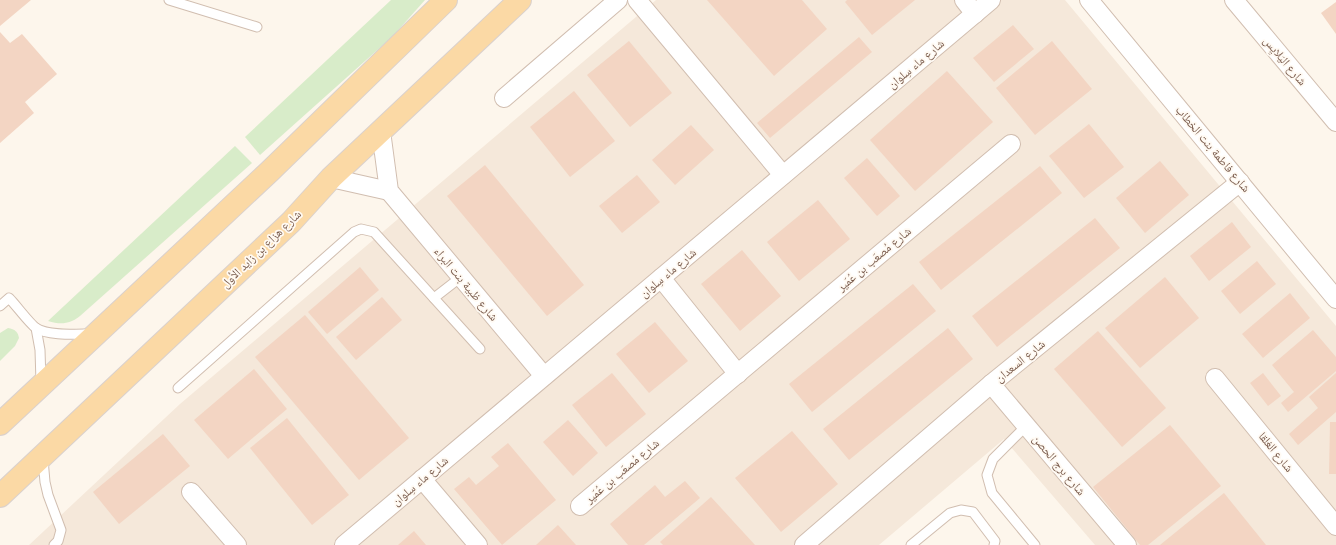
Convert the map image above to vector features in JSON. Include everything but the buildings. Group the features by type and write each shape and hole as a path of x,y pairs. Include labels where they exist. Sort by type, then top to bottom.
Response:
{"main road":[{"path":"0,424 269,172 446,0"},
{"name":"شارع هزاع بن زايد الأول","path":"0,496 291,222 331,178 520,0"}],"street":[{"path":"504,98 618,0"},
{"path":"637,0 783,176"},
{"name":"شارع ماء سِلوان","path":"344,545 783,176 970,7 991,0"},
{"name":"شارع فاطمة بنت الخطاب","path":"1089,0 1336,299"},
{"name":"شارع اليَلايِس","path":"1234,0 1336,122"},
{"path":"331,178 388,191 382,131"},
{"name":"شارع مُصعَب بن عُمَير","path":"580,506 1011,144"},
{"name":"شارع السعدان","path":"804,545 991,384 1240,182"},
{"name":"شارع ظبية بنت البراء","path":"388,191 544,376"},
{"path":"661,278 738,374"},
{"name":"شارع الغلقا","path":"1215,378 1336,526"},
{"name":"شارع برج الحصن","path":"991,384 1127,545"},
{"path":"422,479 478,545"},
{"path":"191,492 237,545"}],"lane":[{"path":"169,0 257,27"},
{"path":"178,388 354,232 361,229 374,232 480,349"},
{"path":"434,298 461,277"},
{"path":"0,306 9,298 36,328 48,332 71,335 95,334"},
{"path":"36,328 40,350 40,385"},
{"path":"1026,426 994,459 987,475 992,493 1035,545"},
{"path":"42,456 48,495 61,530 60,536 54,545"},
{"path":"911,545 950,513 961,510 973,512 996,541 994,545"}],"shaded area":[{"path":"656,0 1065,0 1336,326 1336,545 1095,545 1004,439 879,545 29,545 180,404"}],"green space":[{"path":"391,0 425,0 393,36 260,155 245,137"},
{"path":"235,146 252,163 80,316 73,321 65,323 48,321"},
{"path":"8,328 16,331 19,338 15,346 0,361 0,333"}]}
